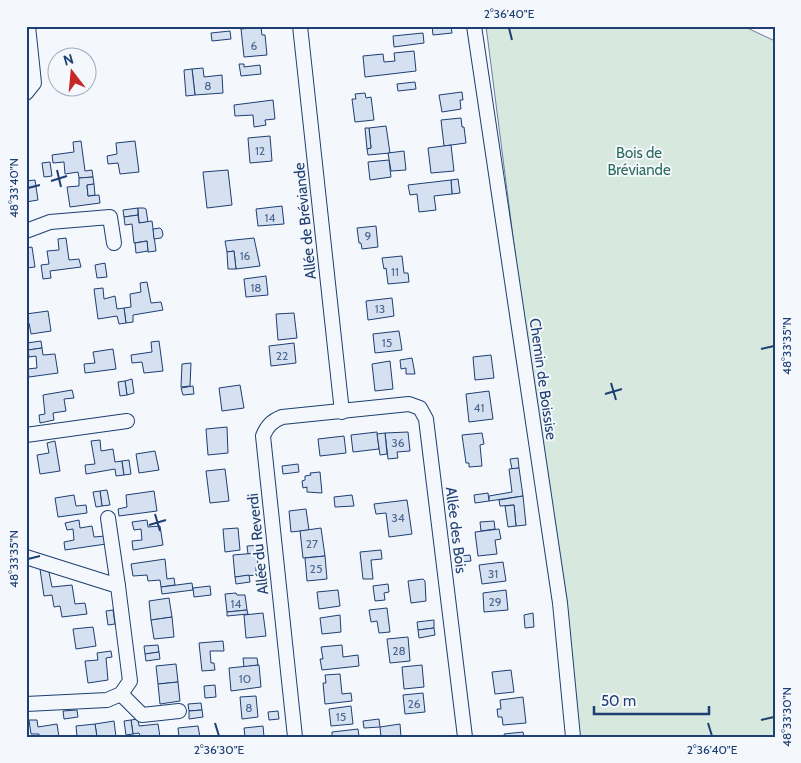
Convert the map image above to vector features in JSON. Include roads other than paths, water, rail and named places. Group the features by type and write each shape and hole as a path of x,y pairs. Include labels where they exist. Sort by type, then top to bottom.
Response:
{"street":[{"path":"26,93 34,83 28,26"},
{"name":"Allée de Bréviande","path":"300,26 342,412"},
{"name":"Chemin de Boissise","path":"474,26 560,603 573,737"},
{"path":"26,231 50,222 110,217 114,243"},
{"name":"Allée des Bois","path":"342,412 409,404 420,408 426,419 465,737"},
{"name":"Allée du Reverdi","path":"295,737 263,436 267,426 282,417 342,412"},
{"path":"26,435 127,421"},
{"path":"26,704 107,700 121,694 130,681 108,518"},
{"path":"26,557 118,586"},
{"path":"121,694 142,714 179,711"}],"park label":[{"name":"Bois de Bréviande","path":"639,162"}]}
